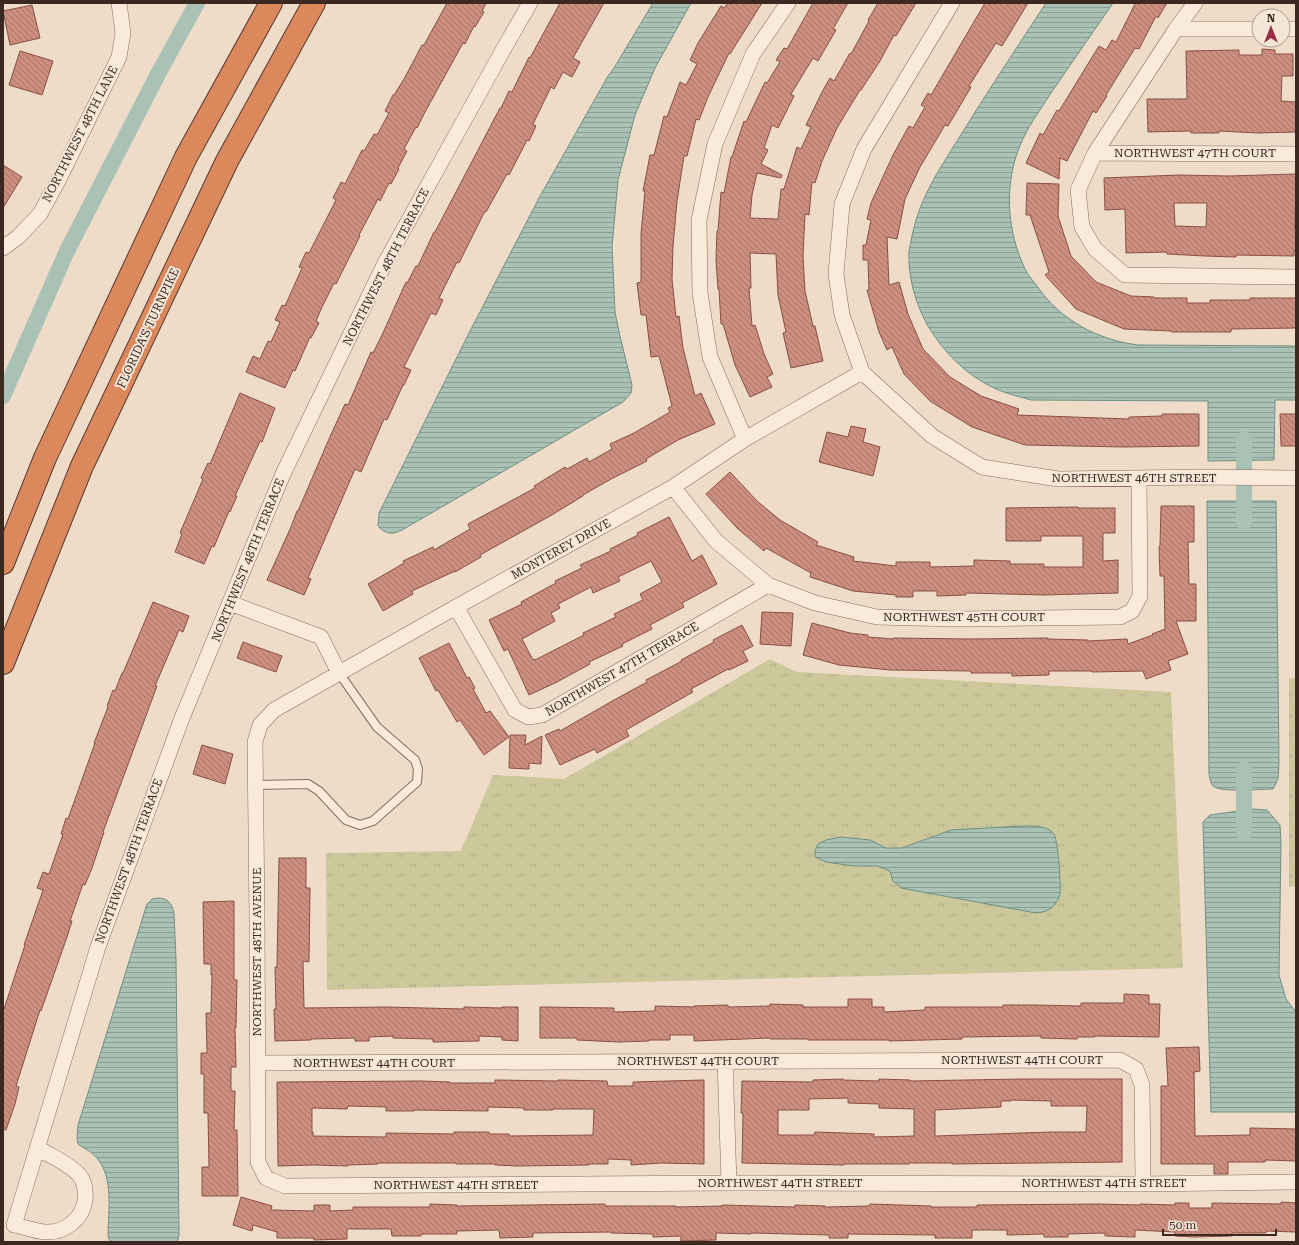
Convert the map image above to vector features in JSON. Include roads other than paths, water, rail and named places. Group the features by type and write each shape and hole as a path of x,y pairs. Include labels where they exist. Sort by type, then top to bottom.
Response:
{"highway":[{"path":"3,563 44,458 186,157 271,3"},
{"name":"FLORIDA'S TURNPIKE","path":"3,663 82,466 227,161 314,3"}],"street":[{"name":"NORTHWEST 48TH LANE","path":"3,248 18,238 40,214 58,181 119,57 123,33 118,3"},
{"name":"NORTHWEST 48TH TERRACE","path":"38,1148 80,1176 86,1192 83,1211 77,1220 57,1231 45,1232 14,1225 98,947 182,718 283,474 384,265 530,3"},
{"path":"745,438 710,357 700,293 699,220 715,144 753,54 788,3"},
{"path":"862,372 842,315 836,274 842,204 864,150 952,3"},
{"path":"1195,3 1094,153 1078,190 1082,227 1095,250 1125,275 1296,277"},
{"path":"1176,30 1251,29"},
{"name":"NORTHWEST 47TH COURT","path":"1094,153 1296,154"},
{"name":"MONTEREY DRIVE","path":"260,725 274,710 673,487 745,438 862,372"},
{"name":"NORTHWEST 46TH STREET","path":"862,372 932,436 982,468 1058,479 1208,477 1296,478"},
{"name":"NORTHWEST 45TH COURT","path":"673,487 716,541 768,585 815,603 877,617 956,619 1120,617 1132,611 1140,596 1139,478"},
{"name":"NORTHWEST 47TH TERRACE","path":"456,607 515,710 528,717 542,715 768,585"},
{"path":"230,603 321,637 339,673"},
{"name":"NORTHWEST 48TH AVENUE","path":"260,725 255,742 258,1162 266,1178"},
{"name":"NORTHWEST 44TH COURT","path":"257,1063 1120,1060 1136,1069 1142,1085 1143,1184"},
{"path":"725,1061 729,1183"},
{"name":"NORTHWEST 44TH STREET","path":"266,1178 285,1186 729,1183 1143,1184 1296,1182"}],"lane":[{"path":"255,785 308,784 319,791 346,820 360,825 373,821 417,782 418,769 415,760 377,727 339,673"}],"waterway":[{"path":"3,396 67,251 158,74 197,3"},
{"path":"1244,439 1244,522"},
{"path":"1244,769 1244,832"}]}
